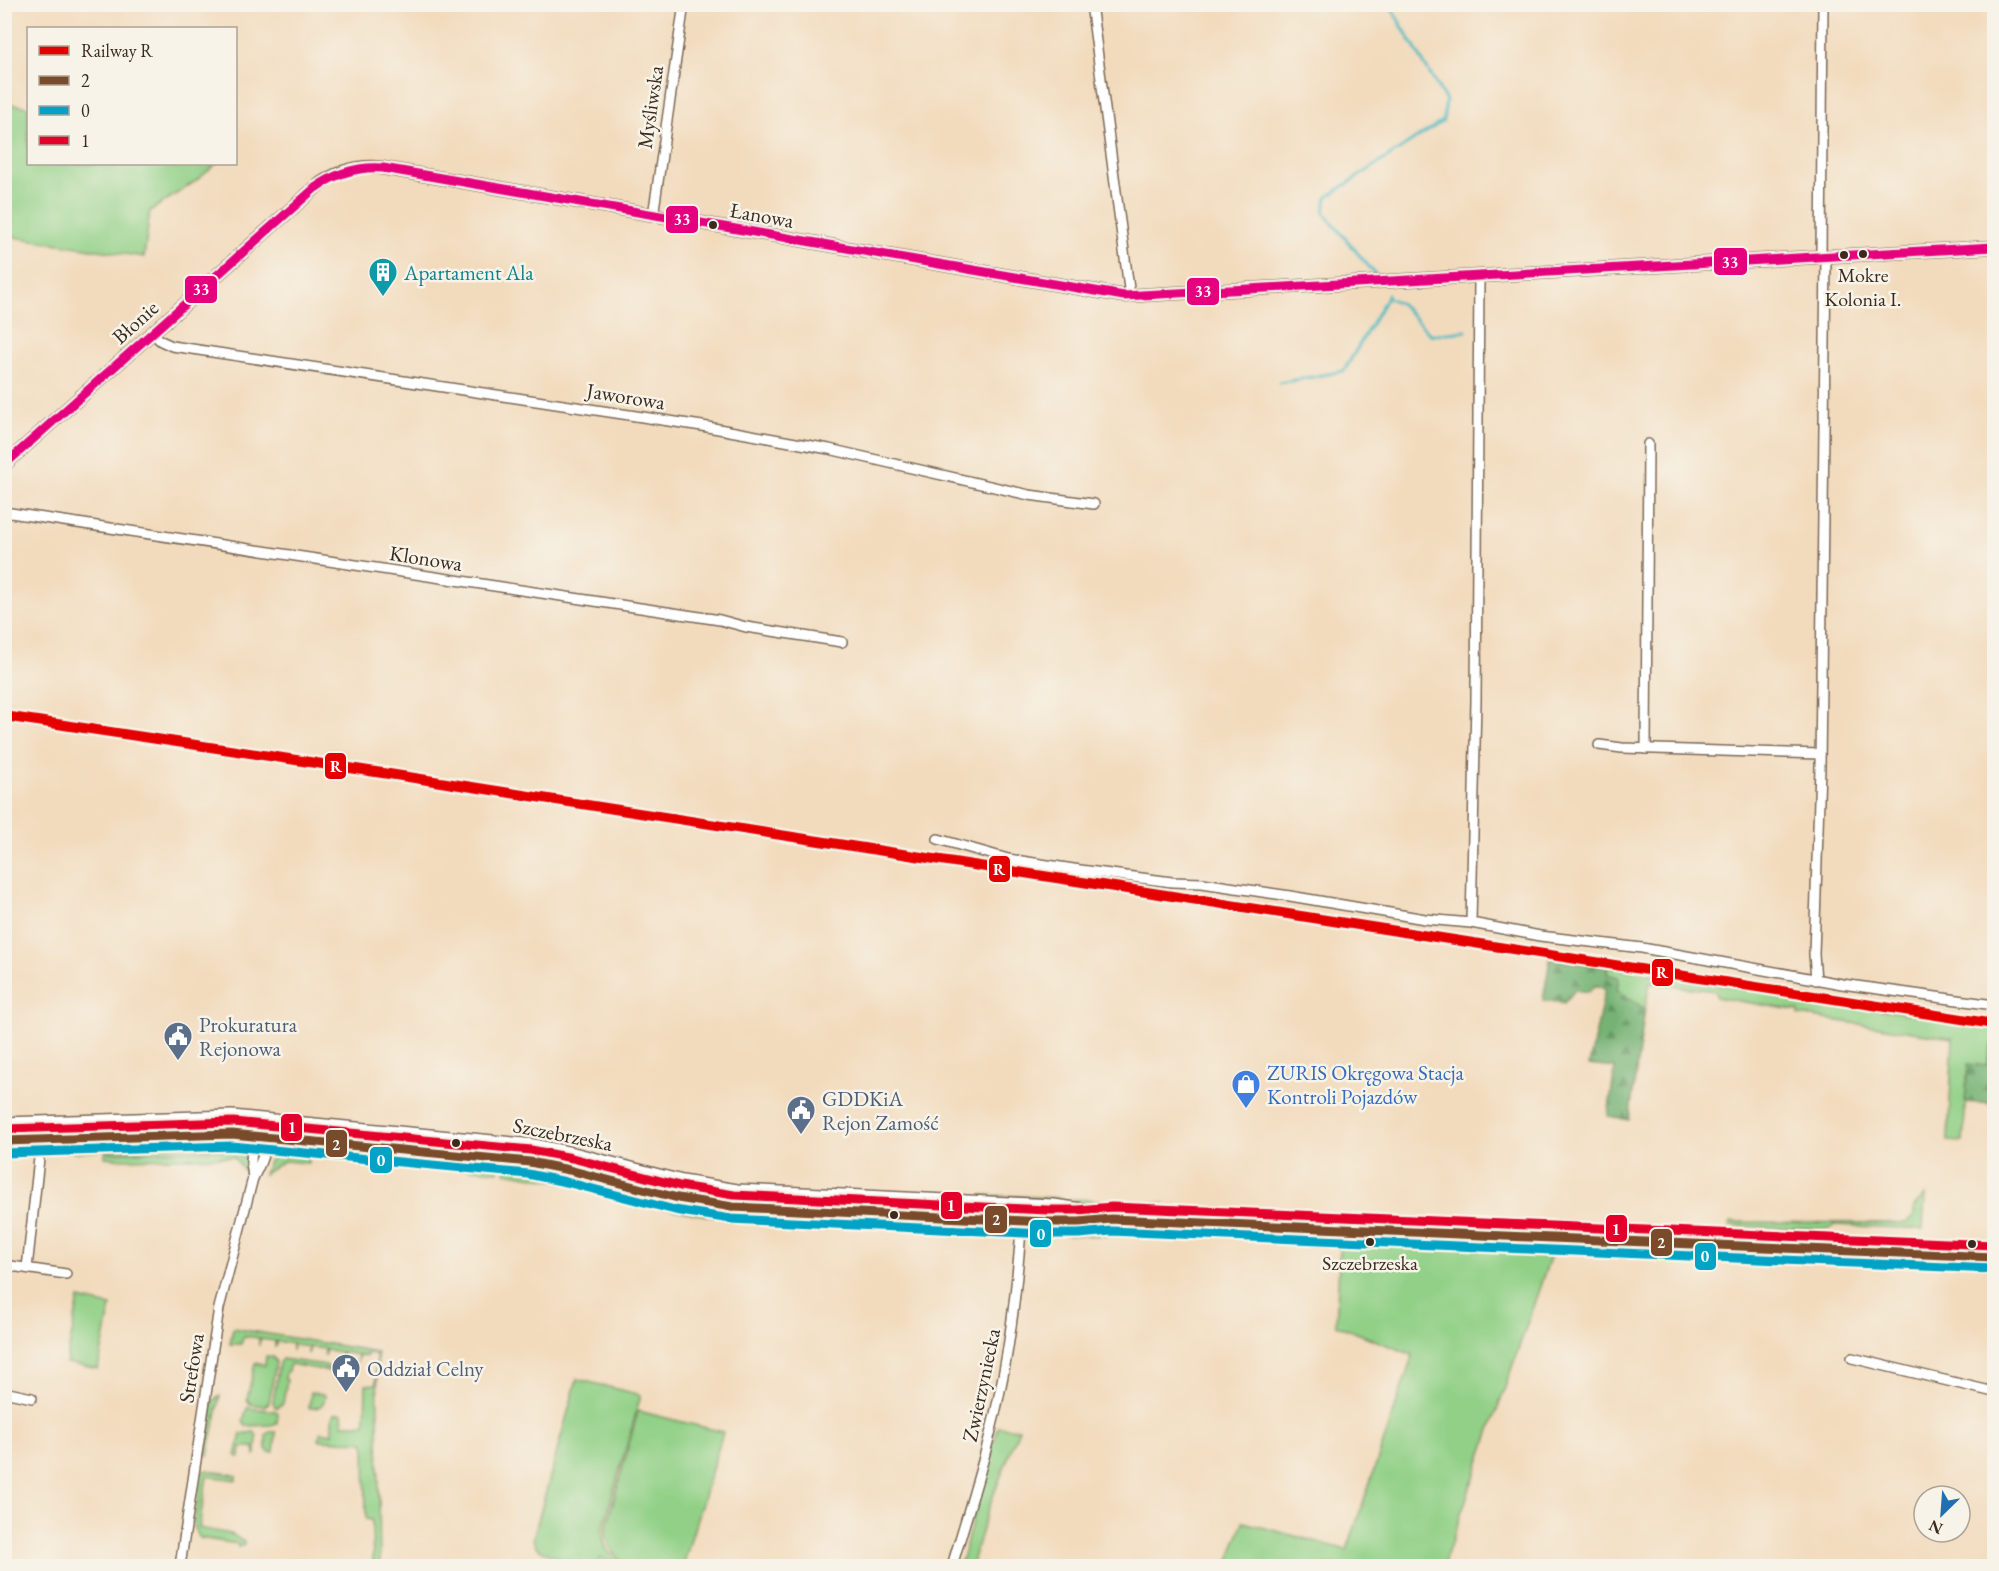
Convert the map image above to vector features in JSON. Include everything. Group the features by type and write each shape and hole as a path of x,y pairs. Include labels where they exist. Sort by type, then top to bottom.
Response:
{"main road":[{"name":"Szczebrzeska","path":"4,1125 205,1118 263,1120 534,1147 682,1183 737,1192 1022,1214"},
{"name":"Szczebrzeska","path":"4,1141 205,1134 260,1136 530,1162 678,1198 726,1206 1022,1214 1082,1211 1114,1219 1995,1257"}],"street":[{"name":"Myśliwska","path":"653,216 684,4"},
{"path":"1091,4 1130,296"},
{"path":"1816,980 1814,954 1820,754 1823,4"},
{"name":"Błonie","path":"4,465 323,182 336,174 354,169 373,167 388,169"},
{"name":"Łanowa","path":"388,169 1089,291 1130,296 1995,247"},
{"path":"1471,923 1476,701 1479,277"},
{"name":"Jaworowa","path":"152,333 161,341 172,346 702,426 829,449 1029,495 1094,504"},
{"path":"1646,749 1648,444"},
{"name":"Klonowa","path":"4,512 720,620 746,627 842,642"},
{"path":"1599,746 1820,754"},
{"path":"938,839 1008,859 1172,882 1202,883 1415,917 1471,923 1540,936 1652,950 1816,980 1995,1005"},
{"name":"Strefowa","path":"253,1178 251,1162 263,1120"},
{"name":"Strefowa","path":"180,1566 219,1308 253,1178 261,1163 260,1136"},
{"path":"27,1268 40,1140"},
{"name":"Zwierzyniecka","path":"952,1566 987,1446 1002,1381 1013,1310 1022,1214"},
{"path":"4,1265 66,1274"},
{"path":"1852,1358 1995,1392"},
{"path":"4,1392 32,1398"}],"green space":[{"path":"5,103 27,107 27,165 215,165 196,181 150,211 144,257 7,236 5,247"},
{"path":"1550,959 1607,967 1607,974 1619,977 1617,990 1645,1009 1629,1120 1608,1116 1615,1068 1589,1065 1605,989 1596,985 1589,992 1575,990 1564,1003 1543,1000"},
{"path":"1607,967 1994,1027 1994,1041 1986,1066 1968,1065 1963,1142 1948,1141 1953,1038 1799,1015 1799,1011 1716,997 1716,991 1650,983 1645,1009 1615,987 1610,981"},
{"path":"1993,1041 1994,1104 1965,1102 1968,1064 1986,1066"},
{"path":"128,1142 166,1145 231,1145 241,1149 105,1151 105,1145"},
{"path":"98,1145 98,1151 72,1152 72,1146"},
{"path":"216,1150 238,1152 246,1157 245,1172 234,1157 123,1159 105,1157 105,1153"},
{"path":"317,1152 381,1153 381,1158 378,1160 315,1156"},
{"path":"388,1154 443,1161 443,1166 389,1161"},
{"path":"277,1155 308,1157 308,1163 284,1161 264,1174 269,1161"},
{"path":"450,1161 499,1166 498,1171 449,1167"},
{"path":"507,1165 561,1175 562,1182 505,1172"},
{"path":"576,1178 610,1187 607,1193 570,1183"},
{"path":"616,1188 765,1216 770,1218 771,1223 712,1217 655,1205 616,1196"},
{"path":"982,1195 1060,1198 1056,1201"},
{"path":"1925,1195 1923,1229 1833,1225 1829,1229 1729,1226 1730,1222 1906,1223 1914,1216 1914,1207"},
{"path":"1072,1199 1165,1204 1162,1210 1156,1213 1119,1211 1078,1204"},
{"path":"785,1217 831,1218 831,1224 782,1223"},
{"path":"926,1223 958,1230 1004,1232 1011,1235 910,1228 909,1226"},
{"path":"1123,1227 1123,1236 1067,1235 1082,1232 1115,1233 1115,1231 1072,1231 1074,1228"},
{"path":"1340,1244 1553,1249 1443,1566 1227,1566 1243,1522 1347,1550 1413,1355 1336,1325"},
{"path":"79,1299 111,1306 98,1369 66,1363"},
{"path":"233,1328 377,1352 380,1566 373,1566 372,1520 366,1519 365,1442 319,1440 321,1432 332,1434 334,1414 342,1413 343,1424 365,1424 366,1385 376,1384 376,1354 359,1355 357,1362 358,1355 343,1352 341,1360 341,1352 326,1350 324,1356 325,1349 310,1347 308,1354 308,1347 293,1344 292,1351 292,1344 277,1341 275,1348 275,1341 260,1339 259,1346 259,1338 244,1336 241,1344 230,1344"},
{"path":"266,1356 273,1357 276,1362 269,1403 264,1406 250,1404 247,1399 255,1363 265,1365"},
{"path":"282,1359 326,1365 329,1371 290,1364 286,1372 283,1403 275,1407 273,1402 279,1363"},
{"path":"577,1379 641,1395 602,1532 606,1548 617,1564 600,1558 596,1565 564,1560 536,1546 533,1539"},
{"path":"311,1392 325,1395 321,1406 309,1408"},
{"path":"220,1396 208,1455 205,1454 213,1401"},
{"path":"247,1408 276,1411 278,1413 277,1423 246,1426 243,1422"},
{"path":"638,1411 723,1432 683,1566 629,1566 620,1561 608,1543 605,1532"},
{"path":"998,1427 1019,1429 987,1512 971,1566 960,1566"},
{"path":"254,1432 257,1436 256,1454 254,1447 241,1447 240,1457 236,1456 241,1434"},
{"path":"276,1432 274,1452 266,1449 266,1435"},
{"path":"207,1470 234,1475 236,1480 207,1476 199,1528 231,1534 244,1542 244,1545 238,1547 238,1544 200,1538 193,1527 202,1472"}],"waterway":[{"path":"1376,275 1324,213 1327,197 1443,121 1446,101 1389,4"},
{"path":"1387,294 1387,297 1401,304 1431,335 1466,331"},
{"path":"1279,383 1344,371 1387,297"}],"rail line":[{"name":"R","path":"4,716 1994,1024"}],"transit line":[{"name":"33","path":"4,465 315,188 331,178 364,168 383,168 1124,296 1994,247"},
{"name":"1","path":"4,1129 233,1122 531,1150 572,1158 680,1186 734,1195 1047,1210 1112,1207 1994,1245"},
{"name":"2","path":"4,1141 232,1134 530,1162 678,1198 733,1207 1047,1222 1111,1219 1994,1257"},
{"name":"0","path":"4,1153 232,1146 528,1174 675,1210 731,1219 1046,1234 1111,1231 1993,1269"}],"place":[{"name":"Mokre Kolonia I.","path":"1863,254"},
{"name":"Apartament Ala","path":"383,298"},
{"name":"Prokuratura Rejonowa","path":"178,1062"},
{"name":"ZURIS Okręgowa Stacja Kontroli Pojazdów","path":"1246,1110"},
{"name":"GDDKiA Rejon Zamość","path":"801,1136"},
{"name":"Szczebrzeska","path":"1370,1242"},
{"name":"Oddział Celny","path":"346,1394"}]}
